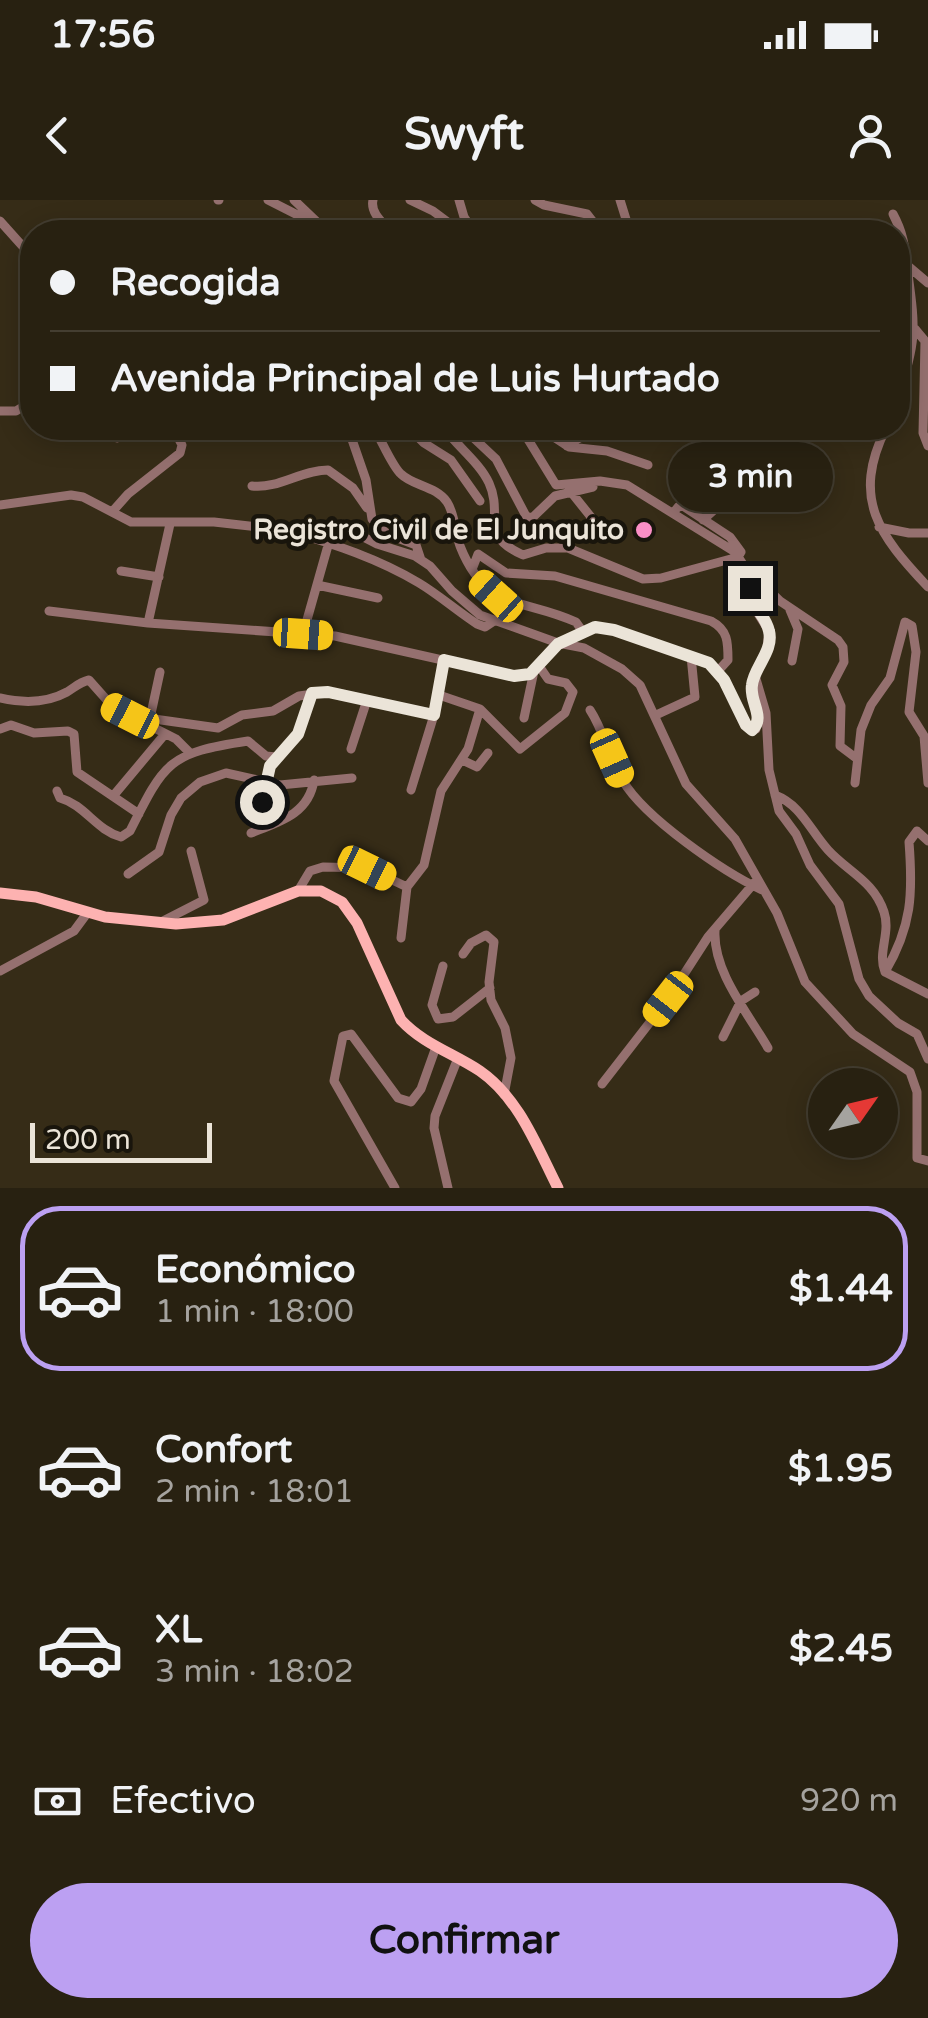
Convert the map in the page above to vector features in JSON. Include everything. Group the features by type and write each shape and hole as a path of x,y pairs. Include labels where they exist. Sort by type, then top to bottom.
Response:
{"main road":[{"path":"0,894 36,897 88,912 158,923 224,920 298,892 321,891 342,902 356,923 401,1020 412,1032 483,1074 504,1095 524,1122 558,1188"}],"street":[{"path":"268,200 307,220"},
{"path":"294,200 316,220"},
{"path":"410,200 444,220"},
{"path":"536,200 544,206 587,214 592,220"},
{"path":"893,214 896,220"},
{"path":"0,221 20,243"},
{"path":"910,282 916,328 910,360"},
{"path":"910,324 924,342 923,422 928,446"},
{"path":"112,512 180,452 179,440"},
{"path":"352,440 366,480 368,510"},
{"path":"381,440 398,472 447,502 460,548 481,582 496,596 518,606 568,618 583,632"},
{"path":"421,440 451,460 480,501"},
{"path":"454,440 490,484 498,539 524,555 546,548 568,548 642,579 741,561"},
{"path":"475,440 496,459 526,516 532,518 555,496 615,482"},
{"path":"528,440 556,485 628,485 727,544 788,608 831,633 843,647 844,662 832,685 841,706 840,746 856,758"},
{"path":"558,440 567,446 607,451 648,466"},
{"path":"567,446 577,440"},
{"path":"703,520 724,500 738,472 772,466 798,440"},
{"path":"880,440 870,506 879,527 928,588"},
{"path":"252,486 264,487 328,470 353,488 378,527 416,546 421,560"},
{"path":"571,492 591,517"},
{"path":"0,505 71,495 83,497 131,522 214,522 282,529 340,526 421,560 466,605 494,621 558,644 584,648 640,684 686,784 735,839 754,882"},
{"path":"49,610 148,623 335,636 514,676 536,668 558,644 583,632 595,627 614,630 709,663 718,671 752,730 758,725 752,693 768,648 769,631 752,604 741,552 730,537 683,506 674,512"},
{"path":"148,623 170,524"},
{"path":"879,527 928,533"},
{"path":"282,529 328,542 420,584 476,624 485,626 494,621"},
{"path":"303,634 328,542"},
{"path":"473,567 478,554 506,573 556,576 710,621 724,632 728,641 728,660 718,671"},
{"path":"121,571 159,576"},
{"path":"316,585 378,598"},
{"path":"788,608 798,629 792,660"},
{"path":"855,783 856,758 866,718 890,678 902,624 910,622 916,639 908,712 924,736 927,780"},
{"path":"656,715 695,696 692,656"},
{"path":"412,790 434,715 444,660"},
{"path":"438,696 480,708 520,749 565,713 573,692 566,683 548,679 536,668"},
{"path":"524,718 536,668"},
{"path":"148,726 160,672"},
{"path":"755,676 766,713 769,770 779,811 796,834 810,865 839,904 859,979 869,996 916,1034 928,1058"},
{"path":"0,698 24,703 63,694 89,680 112,708 183,744 189,752"},
{"path":"148,726 154,718 218,728 242,715 273,711 312,693 328,692 434,715"},
{"path":"262,802 264,783 276,757 298,734 312,693"},
{"path":"351,749 367,700"},
{"path":"401,938 406,887 424,865 441,791 462,760 480,708"},
{"path":"590,710 622,781 636,799 683,842 754,882 776,913 805,982 815,995 854,1034 910,1072 917,1092 917,1158 928,1161"},
{"path":"0,729 11,725 34,734 68,730 74,734 78,772 138,814"},
{"path":"203,727 205,748"},
{"path":"114,796 165,734"},
{"path":"57,790 60,798 77,804 92,822 118,837 130,831 162,771 189,752 248,742 266,756 276,757"},
{"path":"462,760 478,767 488,753"},
{"path":"128,874 159,852 181,798 200,782 226,773 280,785 352,778"},
{"path":"251,833 302,808 314,780"},
{"path":"775,796 790,801 829,851 872,888 886,914 888,928 882,957 885,972"},
{"path":"885,972 907,928 913,892 909,842 918,832 928,842"},
{"path":"158,923 204,900 191,851"},
{"path":"298,892 310,871 323,867 367,868 406,887"},
{"path":"602,1084 754,882"},
{"path":"0,971 74,931 88,912"},
{"path":"716,928 716,956 768,1048"},
{"path":"463,954 480,937 491,937 494,942 491,1000 505,1028 511,1058 504,1095"},
{"path":"443,966 432,1005 438,1019 454,1017 490,988"},
{"path":"885,972 928,994"},
{"path":"723,1038 741,1001 755,992"},
{"path":"395,1188 334,1082 338,1048 343,1036 351,1034 398,1098 411,1102 421,1090 436,1047"},
{"path":"448,1188 434,1128 458,1058"}],"place":[{"name":"Registro Civil de El Junquito","path":"644,530"}],"route":[{"path":"262,802 270,766 298,734 312,693 328,692 434,715 444,660 514,676 530,674 558,644 595,627 709,663 724,680 748,729 756,729 752,682 770,640 769,631 752,604 750,588"}]}
